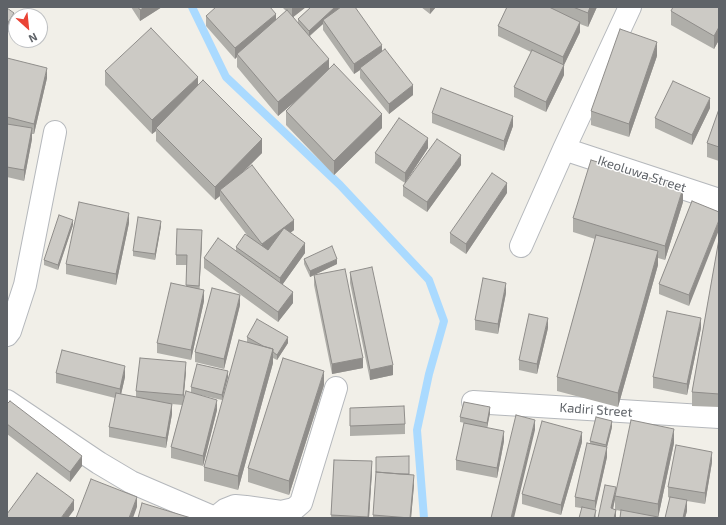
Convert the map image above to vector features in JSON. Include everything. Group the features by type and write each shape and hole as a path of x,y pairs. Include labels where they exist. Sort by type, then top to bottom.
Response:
{"street":[{"path":"521,246 630,7"},
{"path":"7,335 10,331 25,285 55,132"},
{"name":"Ikeoluwa Street","path":"564,149 719,200"},
{"path":"7,401 131,482 215,518 225,510 235,506 281,512 294,510 301,503 336,388"},
{"name":"Kadiri Street","path":"473,402 719,418"}],"building":[{"path":"138,7 145,7 140,10"},
{"path":"216,7 270,7 276,14 235,48 206,16"},
{"path":"311,7 335,7 309,31 298,19"},
{"path":"341,7 355,7 382,45 354,64 323,20"},
{"path":"507,7 549,7 580,22 563,57 498,26"},
{"path":"573,7 590,7 588,13"},
{"path":"673,7 719,7 719,27 714,36 671,11"},
{"path":"7,8 8,22 7,24"},
{"path":"287,10 329,59 278,102 237,54"},
{"path":"151,28 198,77 152,120 105,71"},
{"path":"620,29 657,42 629,124 591,111"},
{"path":"385,49 413,85 389,104 360,68"},
{"path":"532,50 564,65 546,102 514,87"},
{"path":"7,58 47,68 34,124 7,117"},
{"path":"334,64 382,114 334,161 286,111"},
{"path":"203,80 262,139 215,187 156,128"},
{"path":"673,81 710,98 692,135 655,118"},
{"path":"441,88 513,116 504,141 432,113"},
{"path":"719,109 719,147 707,143"},
{"path":"399,118 428,138 405,173 375,153"},
{"path":"7,124 32,128 24,170 7,167"},
{"path":"437,139 461,155 427,202 403,186"},
{"path":"591,160 683,188 665,246 573,218"},
{"path":"252,165 294,220 262,244 220,190"},
{"path":"492,173 507,183 466,244 450,233"},
{"path":"692,201 719,212 719,220 689,295 659,284"},
{"path":"79,202 129,213 116,274 66,264"},
{"path":"59,215 73,220 58,265 44,260"},
{"path":"138,217 161,221 155,254 133,251"},
{"path":"284,228 305,243 280,278 236,247 245,234 268,250"},
{"path":"177,229 202,230 199,286 186,285 187,255 176,255"},
{"path":"596,235 658,251 618,393 557,377"},
{"path":"218,238 293,292 278,312 204,258"},
{"path":"719,239 719,394 692,392"},
{"path":"332,246 337,259 310,271 304,259"},
{"path":"372,267 393,365 370,370 350,272"},
{"path":"345,269 363,358 332,364 314,275"},
{"path":"483,278 506,283 498,324 475,320"},
{"path":"171,283 204,290 191,350 157,343"},
{"path":"212,288 240,295 224,359 195,352"},
{"path":"667,311 701,318 687,384 653,377"},
{"path":"529,314 548,318 537,364 519,360"},
{"path":"257,319 288,337 277,355 273,352 273,349 263,346 247,337"},
{"path":"239,340 273,349 238,476 204,467"},
{"path":"62,350 125,366 120,389 56,373"},
{"path":"140,358 186,362 183,395 136,391"},
{"path":"283,358 324,371 289,481 248,468"},
{"path":"197,364 228,371 222,395 191,387"},
{"path":"186,391 217,400 203,456 171,447"},
{"path":"116,393 172,404 166,438 109,427"},
{"path":"10,401 82,456 70,472 7,424 7,404"},
{"path":"464,402 490,407 487,423 460,417"},
{"path":"404,406 405,424 350,426 350,408"},
{"path":"516,415 535,420 511,518 491,518"},
{"path":"596,417 612,421 606,445 590,441"},
{"path":"631,420 674,429 658,504 615,496"},
{"path":"542,421 582,432 561,505 522,494"},
{"path":"464,423 504,431 497,468 456,460"},
{"path":"587,443 607,447 595,501 575,497"},
{"path":"676,445 712,452 705,493 668,487"},
{"path":"409,456 409,474 376,472 376,457"},
{"path":"334,460 372,461 368,517 331,515"},
{"path":"376,472 414,475 410,518 373,515"},
{"path":"37,473 74,500 61,518 7,518 7,514"},
{"path":"91,479 137,497 129,518 76,518"},
{"path":"605,485 616,487 611,508 616,510 614,518 598,518"},
{"path":"670,497 687,500 683,518 665,518"},
{"path":"142,503 191,518 138,518"},
{"path":"582,507 596,510 594,518 579,518"},
{"path":"621,510 658,517 658,518 620,518"}],"waterway":[{"path":"192,7 226,77 340,185 429,280 444,321 429,374 417,430 424,518"}]}
